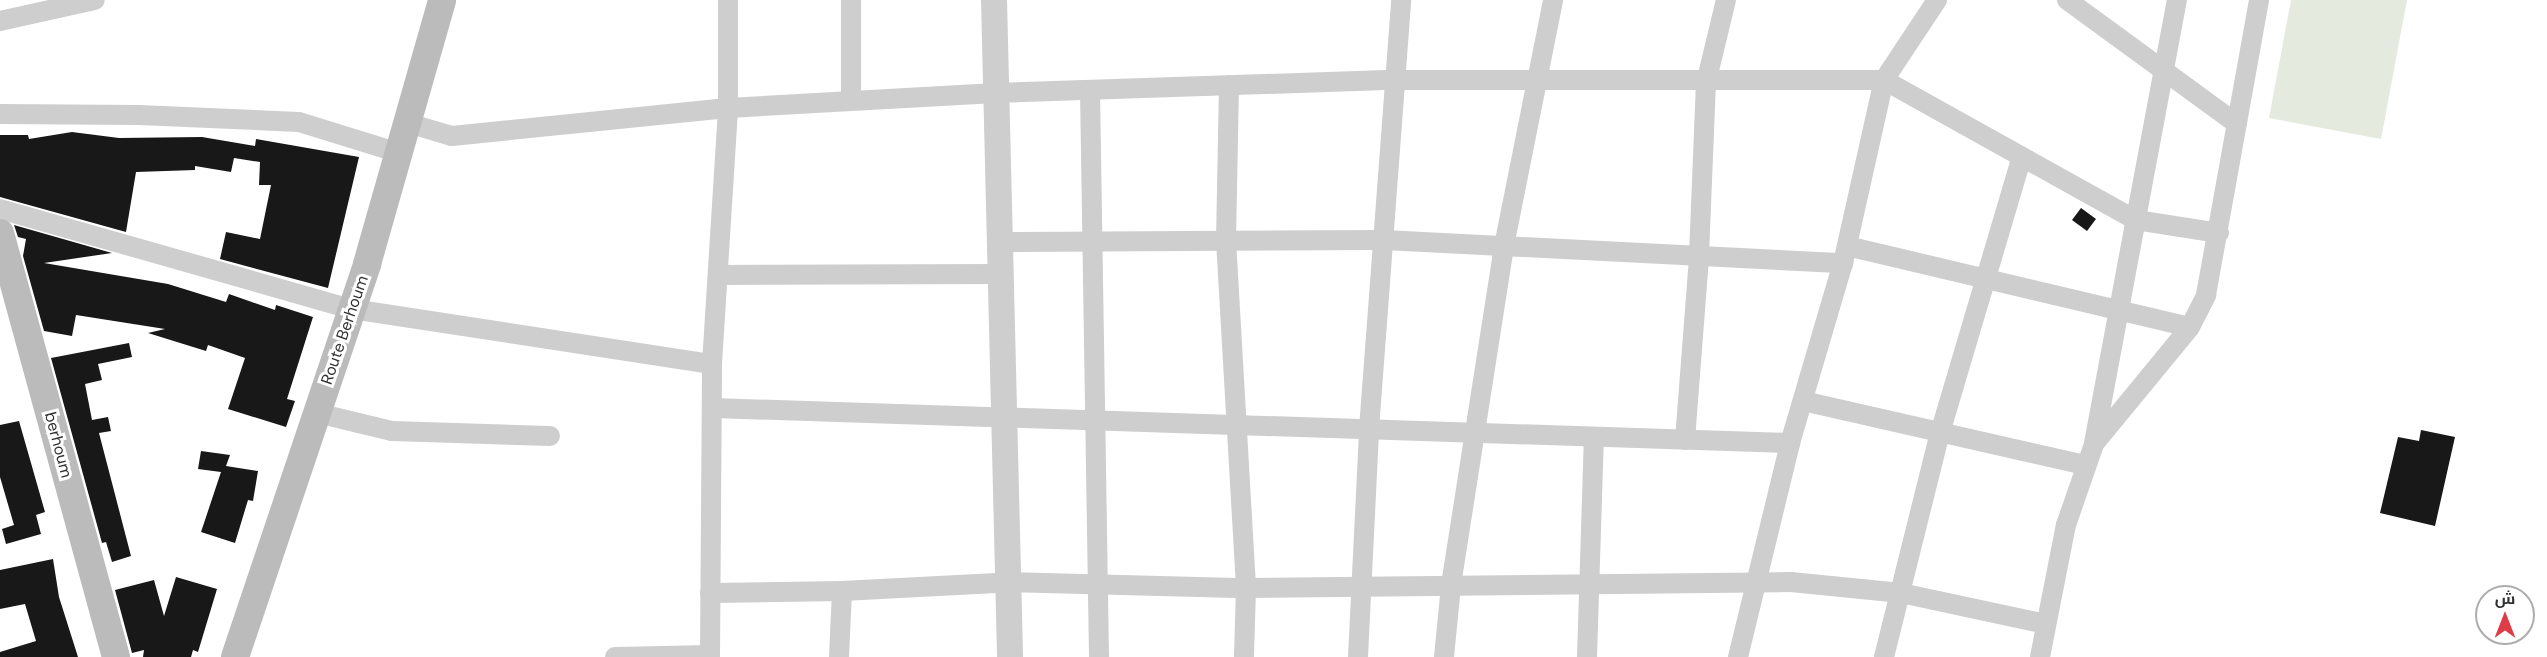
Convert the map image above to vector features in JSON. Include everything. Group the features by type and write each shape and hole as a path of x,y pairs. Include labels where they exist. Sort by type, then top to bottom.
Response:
{"main road":[{"name":"Route Berhoum","path":"235,657 352,309 442,0"},
{"name":"berhoum","path":"0,233 117,657"}],"street":[{"path":"0,21 96,0"},
{"path":"615,657 710,656 712,364 729,108 728,0"},
{"path":"851,0 851,101"},
{"path":"994,0 1004,418 1011,582 1010,657"},
{"path":"1359,657 1369,429 1384,240 1393,80 1401,0"},
{"path":"1444,657 1451,585 1504,246 1553,0"},
{"path":"1685,440 1699,256 1706,83 1726,0"},
{"path":"1738,657 1790,443 1845,255 1884,80 1936,0"},
{"path":"2067,0 2237,124"},
{"path":"2040,657 2066,525 2094,444 2178,0"},
{"path":"2094,444 2190,327 2206,295 2259,0"},
{"path":"408,123 452,136 729,108 996,93 1393,80 1706,83 1884,80 2136,220 2218,233"},
{"path":"1229,85 1226,240 1234,425 1246,588 1244,657"},
{"path":"1090,90 1099,657"},
{"path":"0,114 139,115 299,122 399,153"},
{"path":"1884,657 1940,433 2022,157"},
{"path":"0,209 352,309 712,364"},
{"path":"1000,242 1384,240 1699,256 1845,255 1986,279 2190,327"},
{"path":"719,276 1000,274"},
{"path":"1803,401 2085,465"},
{"path":"713,408 1790,443"},
{"path":"317,413 392,431 550,436"},
{"path":"1587,657 1594,437"},
{"path":"710,593 843,591 1011,582 1246,588 1756,582 1901,593 2046,624"},
{"path":"839,657 843,591"}],"shaded area":[{"path":"2291,0 2407,0 2381,139 2269,118"}],"building":[{"path":"72,132 119,138 202,137 255,146 256,139 359,157 328,288 220,259 226,232 260,239 271,185 259,185 260,162 234,158 231,172 195,166 195,170 136,172 126,232 0,197 0,135 28,135 29,139"},
{"path":"2081,208 2096,219 2087,231 2072,220"},
{"path":"14,225 112,253 44,263 168,284 226,302 229,294 275,310 276,305 313,317 287,399 295,401 286,427 228,409 245,358 208,345 206,351 148,333 165,329 76,315 72,336 44,331 23,256 26,239 18,237"},
{"path":"129,343 132,357 98,364 102,380 85,384 92,420 108,417 111,431 99,433 131,556 112,562 106,542 102,543 51,358"},
{"path":"19,421 45,512 36,515 41,534 6,544 2,529 14,525 0,477 0,425"},
{"path":"2421,430 2455,437 2435,526 2380,513 2398,437 2419,441"},
{"path":"201,451 230,455 226,466 258,471 253,501 248,500 235,543 201,532 221,472 198,469"},
{"path":"53,559 59,597 78,657 0,657 0,652 36,641 25,604 0,609 0,570"},
{"path":"176,577 217,589 198,652 193,650 191,657 143,657 144,650 132,653 115,590 154,580 164,616"}]}
